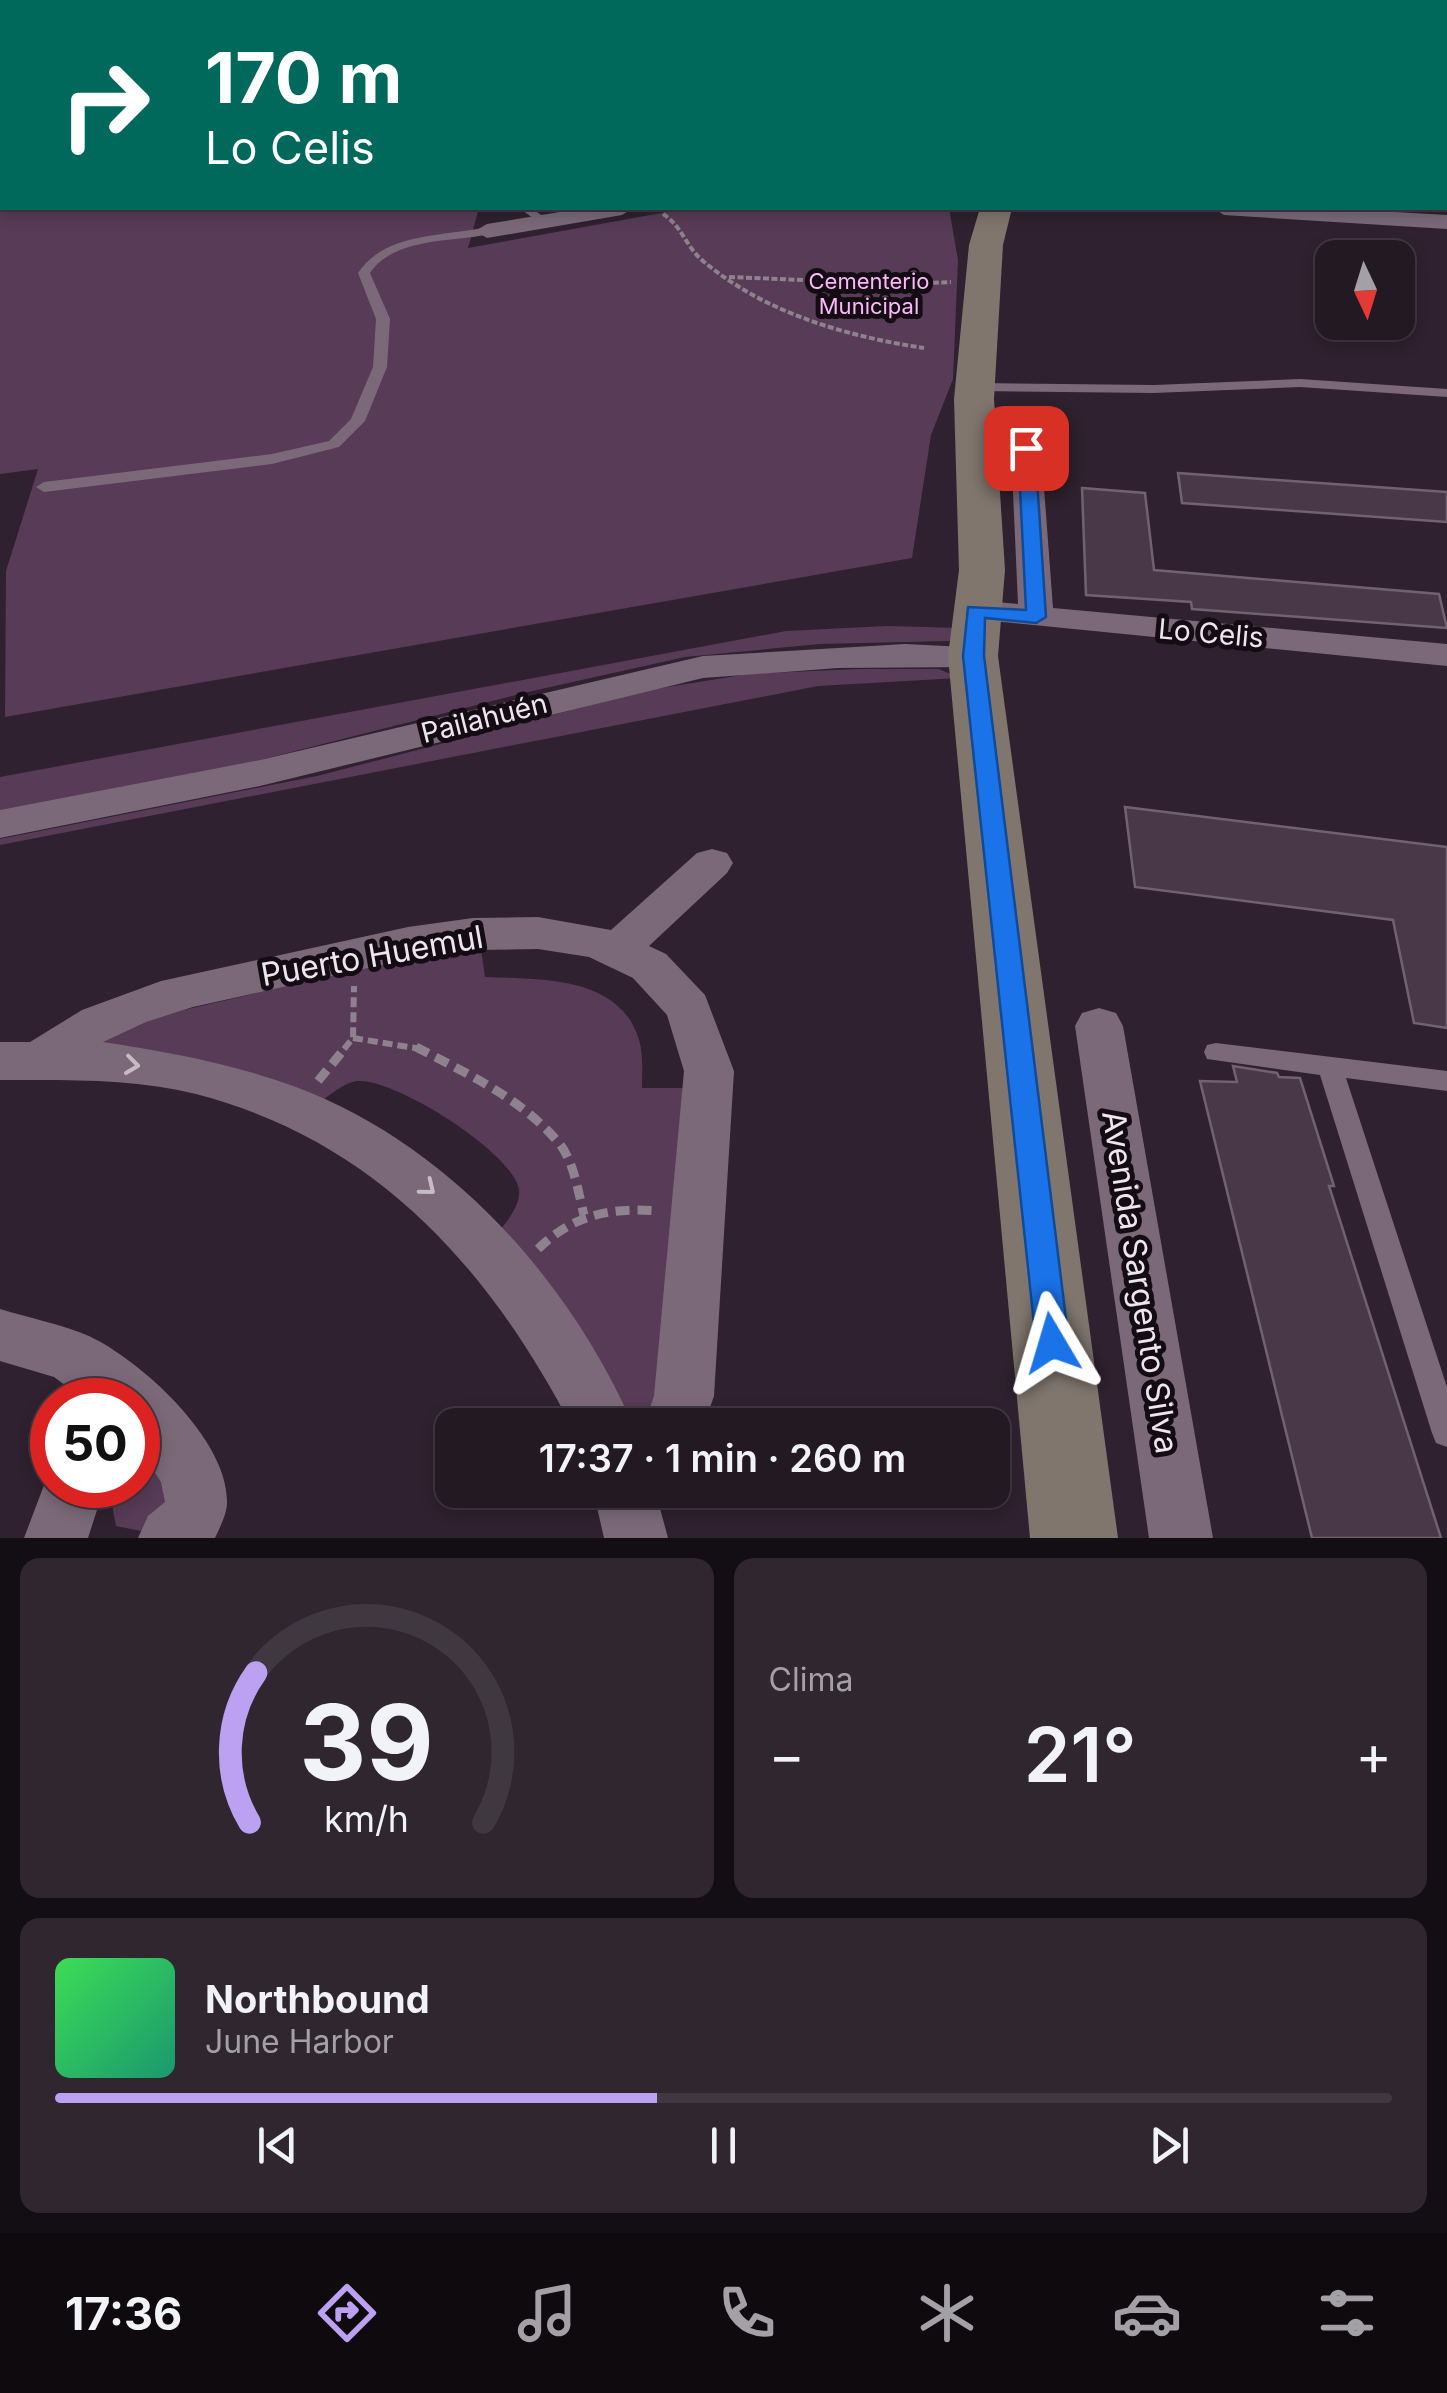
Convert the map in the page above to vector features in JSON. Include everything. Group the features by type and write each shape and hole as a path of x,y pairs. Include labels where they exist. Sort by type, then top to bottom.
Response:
{"main road":[{"path":"985,220 976,387 982,570 974,633 1074,1538"}],"street":[{"path":"488,231 534,214 593,210"},
{"path":"1256,210 1447,222"},
{"path":"1026,448 1036,617"},
{"name":"Lo Celis","path":"974,633 1036,617 1447,655"},
{"name":"Pailahuén","path":"0,824 260,773 703,667 827,655 974,633"},
{"path":"618,949 712,863"},
{"name":"Puerto Huemul","path":"22,1059 136,1008 444,936 485,932 558,935 618,949 646,964 681,997 699,1028 709,1071 684,1396 680,1408"},
{"name":"Avenida Sargento Silva","path":"1099,1026 1181,1538"},
{"path":"22,1059 174,1071 294,1107 362,1141 431,1190 472,1229 551,1329 595,1408"},
{"path":"0,1335 35,1342 71,1356 98,1378"},
{"path":"160,1434 177,1450 196,1499 193,1531"},
{"path":"56,1538 66,1508"}],"lane":[{"path":"44,487 272,459 334,444 358,421 380,368 384,319 364,273 366,266 391,249 488,231"},
{"path":"976,387 1154,388 1300,383 1447,393"},
{"path":"1216,1052 1447,1081"},
{"path":"1330,1067 1447,1433"}],"path":[{"path":"663,214 680,224 702,260 817,323 872,340 924,348"},
{"path":"728,276 902,284 968,282"},
{"path":"294,1107 353,1038 356,1017 350,955"},
{"path":"353,1038 412,1046 496,1090 559,1142 570,1160 584,1215"},
{"path":"521,1288 540,1246 584,1215 614,1210 657,1211 675,1216 698,1232"}],"green space":[{"name":"Cementerio Municipal","path":"0,210 478,210 468,248 678,210 949,210 958,260 953,379 931,435 912,558 5,717 6,571 38,469 0,474"},
{"path":"887,626 959,628 957,637 949,641 820,644 685,657 528,692 232,767 0,813 0,777 786,631"},
{"path":"939,669 959,678 818,686 0,845 0,839 317,776 649,690 748,674"},
{"path":"480,942 485,977 572,984 611,1000 637,1034 642,1054 642,1088 695,1088 657,1408 609,1408 500,1230 518,1200 519,1189 512,1174 496,1156 450,1120 375,1083 352,1082 317,1104 88,1039 184,1010 295,984 322,969"},
{"path":"160,1460 174,1492 141,1531 116,1526 113,1508 160,1508"}],"building":[{"path":"1178,473 1447,492 1447,522 1182,503"},
{"path":"1082,488 1145,493 1154,570 1439,594 1447,628 1192,609 1191,602 1086,595"},
{"path":"1125,807 1447,847 1447,1028 1414,1023 1393,920 1135,887"},
{"path":"1233,1066 1300,1078 1334,1186 1329,1186 1441,1538 1312,1538 1200,1081 1237,1082"}],"route":[{"path":"1026,448 1036,617 975,611 974,656 1052,1343"}]}
